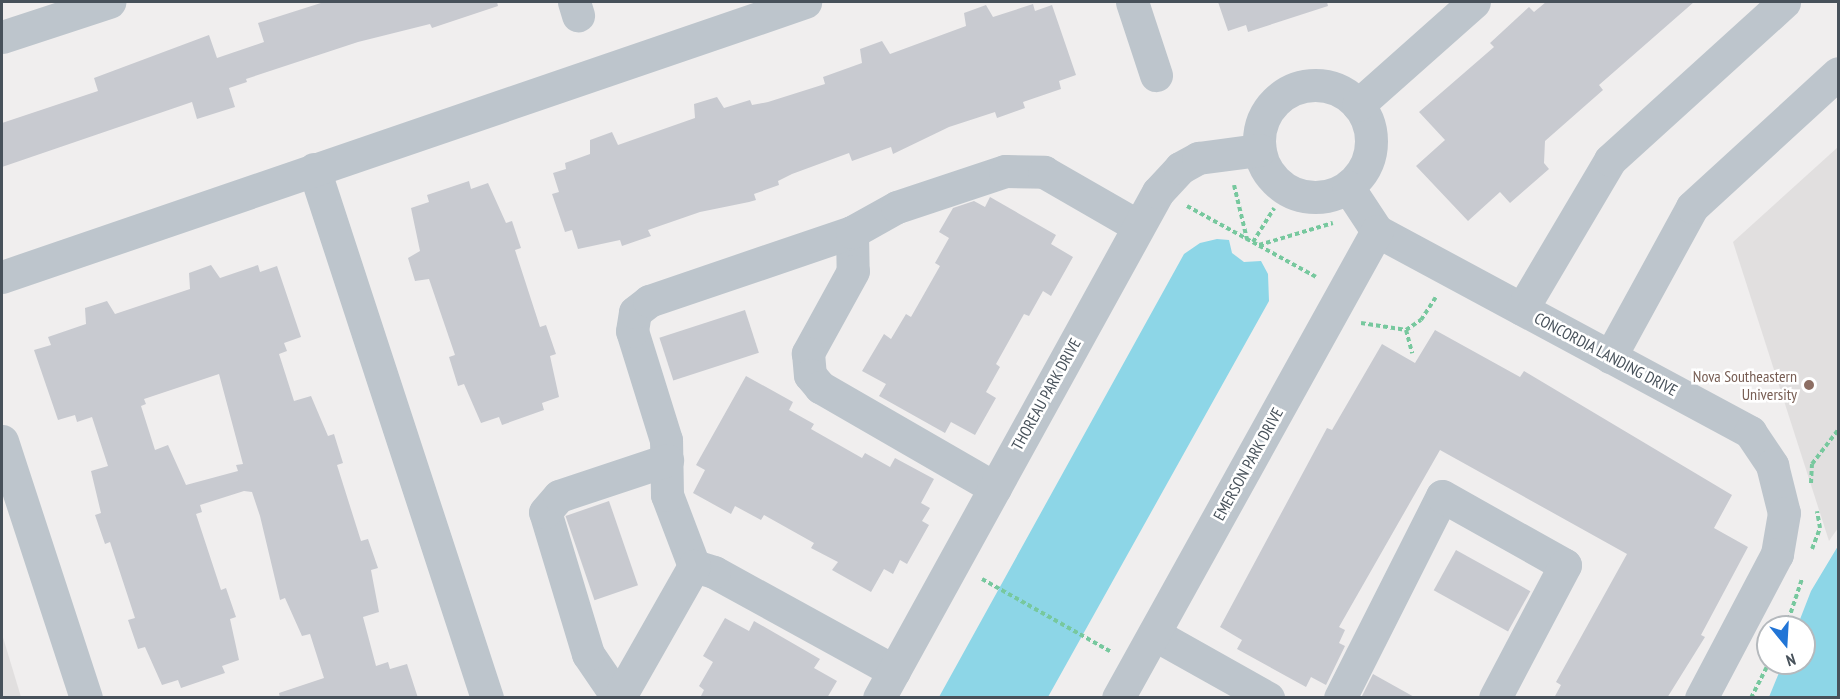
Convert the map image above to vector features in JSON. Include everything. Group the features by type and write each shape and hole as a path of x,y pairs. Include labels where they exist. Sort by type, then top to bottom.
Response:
{"street":[{"path":"2,38 109,2"},
{"path":"2,277 806,2"},
{"path":"1132,2 1156,75"},
{"path":"1358,105 1474,2"},
{"path":"1521,309 1610,160 1784,2"},
{"path":"1610,357 1692,207 1839,73"},
{"path":"1331,87 1358,105 1371,132 1371,148 1359,176 1348,187 1317,197 1286,190 1273,179 1259,150 1264,119 1292,91 1331,87"},
{"name":"THOREAU PARK DRIVE","path":"887,684 1138,226 1180,168 1208,155 1259,150"},
{"path":"314,170 487,698"},
{"path":"694,566 667,495 664,429 632,331 635,312 649,301 852,232 881,214 952,186 1026,170 1044,172 1138,226"},
{"name":"CONCORDIA LANDING DRIVE","path":"1348,187 1377,231 1750,432 1772,465 1784,513 1777,554 1701,698"},
{"name":"EMERSON PARK DRIVE","path":"1118,698 1377,231"},
{"path":"852,232 853,271 808,353 810,375 820,387 995,488"},
{"path":"2,441 86,698"},
{"path":"667,460 559,496 545,512 588,654 619,698 694,566"},
{"path":"1340,698 1443,496 1565,565 1495,698"},
{"path":"694,566 714,572 887,684"},
{"path":"1154,634 1268,698"}],"path":[{"path":"1231,173 1247,239"},
{"path":"1187,206 1259,245 1338,301 1366,325 1406,330 1433,305 1447,269"},
{"path":"1253,242 1274,208"},
{"path":"1259,245 1333,223"},
{"path":"1406,330 1412,352"},
{"path":"981,580 1110,651"},
{"path":"1751,698 1763,675"}],"shaded area":[{"name":"Nova Southeastern University","path":"1838,147 1838,528 1829,541 1733,242"},
{"path":"2,634 21,697 2,697"}],"water":[{"path":"1217,239 1229,240 1232,253 1244,262 1261,261 1268,274 1269,301 1048,697 939,697 1184,254 1200,243"},
{"path":"1838,546 1838,697 1769,697 1778,675 1816,675 1816,615 1802,615 1811,591"}],"building":[{"path":"324,2 497,2 498,6 432,28 430,24 358,42 246,79 247,82 229,88 235,107 197,119 192,102 2,167 2,123 98,91 94,78 209,35 217,58 264,42 258,23"},
{"path":"1218,2 1327,2 1328,6 1248,32 1246,25 1228,31"},
{"path":"1546,2 1694,2 1599,85 1603,90 1545,141 1544,163 1549,169 1510,203 1500,192 1468,221 1416,166 1445,140 1419,112 1494,47 1490,43 1529,7 1534,12"},
{"path":"1033,4 1035,11 1052,5 1076,75 1059,81 1061,89 1023,102 1025,108 997,118 995,112 949,127 893,154 891,147 852,161 849,153 778,181 779,185 754,194 756,200 700,212 648,230 651,236 622,246 620,240 578,249 572,230 565,232 552,194 559,192 553,173 566,169 565,163 590,154 590,140 612,132 618,145 695,118 694,104 717,97 724,108 750,100 752,105 768,102 825,84 823,77 862,63 860,49 882,41 890,54 966,26 964,13 986,5 993,17"},
{"path":"469,181 471,189 488,183 506,223 512,221 521,248 515,250 540,327 546,325 556,354 550,356 559,397 542,403 544,410 502,425 499,417 481,423 464,384 458,386 449,357 455,355 429,279 415,281 408,258 420,251 411,208 429,202 427,195"},
{"path":"990,197 1056,235 1051,244 1073,257 1051,296 1043,291 1029,316 1024,314 996,364 1000,367 986,392 996,398 975,435 951,422 945,433 879,396 886,384 862,371 884,334 891,339 906,314 911,317 940,266 935,263 949,238 939,232 953,208 974,201 985,207"},
{"path":"211,265 220,278 258,265 260,272 277,266 301,337 284,343 287,351 279,354 294,401 311,396 328,436 334,434 343,463 337,465 361,541 368,539 378,568 371,570 379,612 363,617 376,666 388,662 390,669 407,664 418,698 280,698 279,693 324,678 310,634 302,636 285,598 280,600 252,492 244,491 200,505 202,512 196,514 221,590 226,588 236,617 230,619 239,660 222,666 225,673 181,688 178,680 162,685 145,647 138,649 128,620 135,618 110,542 105,544 95,515 101,513 91,471 108,466 92,417 77,422 75,415 58,420 34,350 51,345 48,337 86,324 85,308 107,301 115,314 190,289 189,273","holes":["219,374 243,464 236,465 238,471 186,485 168,445 155,450 141,406 146,404 144,399"]},
{"path":"745,310 759,353 673,381 659,338"},
{"path":"1435,330 1520,377 1524,371 1732,495 1714,528 1748,547 1701,635 1705,637 1667,698 1554,698 1561,685 1556,682 1627,554 1440,450 1339,627 1345,630 1339,643 1345,646 1326,685 1311,677 1306,687 1237,649 1242,640 1220,627 1327,428 1332,430 1382,344 1415,363"},
{"path":"746,376 793,402 789,410 814,424 811,429 862,458 865,453 890,467 895,458 934,479 921,503 930,508 922,521 929,525 907,564 900,560 893,574 884,569 871,592 832,570 838,562 811,548 814,543 764,515 761,520 735,506 731,514 693,493 705,470 696,465"},
{"path":"609,501 638,585 594,600 566,516"},
{"path":"1456,550 1530,591 1508,631 1434,590"},
{"path":"725,618 749,631 754,621 820,659 814,668 837,681 827,698 700,698 704,690 699,686 713,662 703,656"},
{"path":"1373,674 1416,698 1361,698"}],"place":[{"name":"Nova Southeastern University","path":"1809,385"}]}
